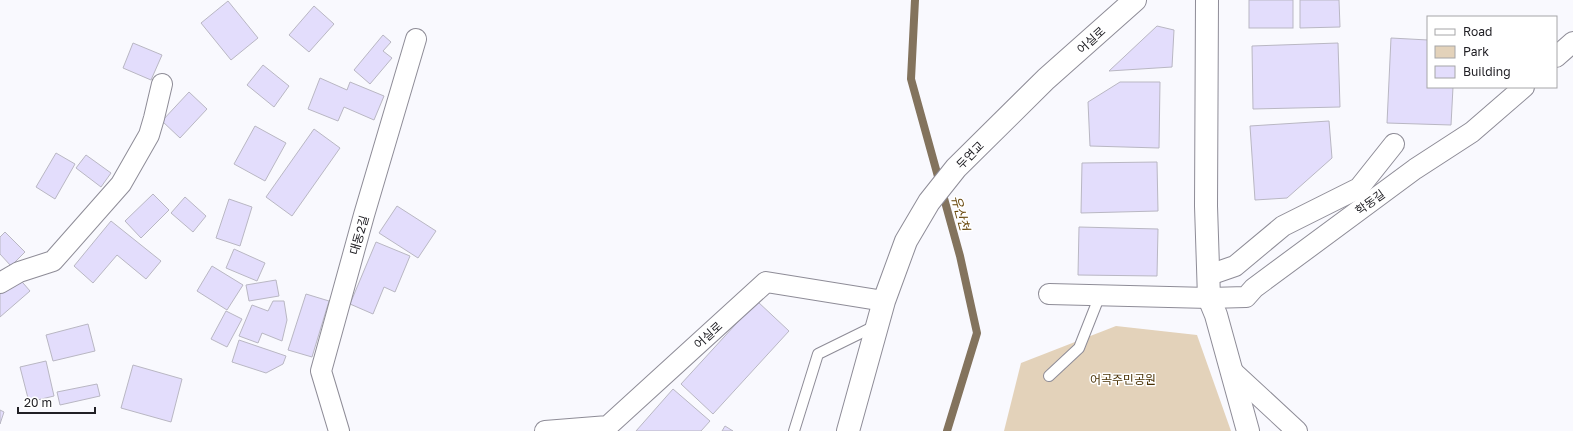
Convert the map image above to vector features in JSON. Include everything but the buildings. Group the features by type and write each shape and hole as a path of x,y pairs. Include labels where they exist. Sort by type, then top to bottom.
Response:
{"main road":[{"name":"어실로","path":"1046,79 1135,0"},
{"path":"1207,0 1206,206 1209,298 1216,315 1248,431"},
{"name":"두연교","path":"884,301 906,241 929,202 956,168 1046,79"},
{"path":"848,431 884,301"}],"street":[{"name":"대동2길","path":"339,431 321,371 364,215 416,39"},
{"path":"1557,57 1573,42"},
{"path":"0,282 19,272 53,261 121,184 149,135 162,84"},
{"name":"학동길","path":"1049,294 1209,298 1246,297 1254,288 1415,169 1472,132 1523,88"},
{"path":"1209,276 1235,266 1283,226 1359,188 1394,144"},
{"name":"어실로","path":"545,431 608,426 766,282 884,301"},
{"path":"1231,370 1297,431"}],"lane":[{"path":"1049,376 1079,348 1100,295"},
{"path":"794,431 818,354 877,325"}],"green space":[{"name":"어곡주민공원","path":"1116,326 1197,335 1231,431 1004,431 1021,363"}],"waterway":[{"name":"유산천","path":"915,0 911,79 960,256 977,333 947,431"}]}
